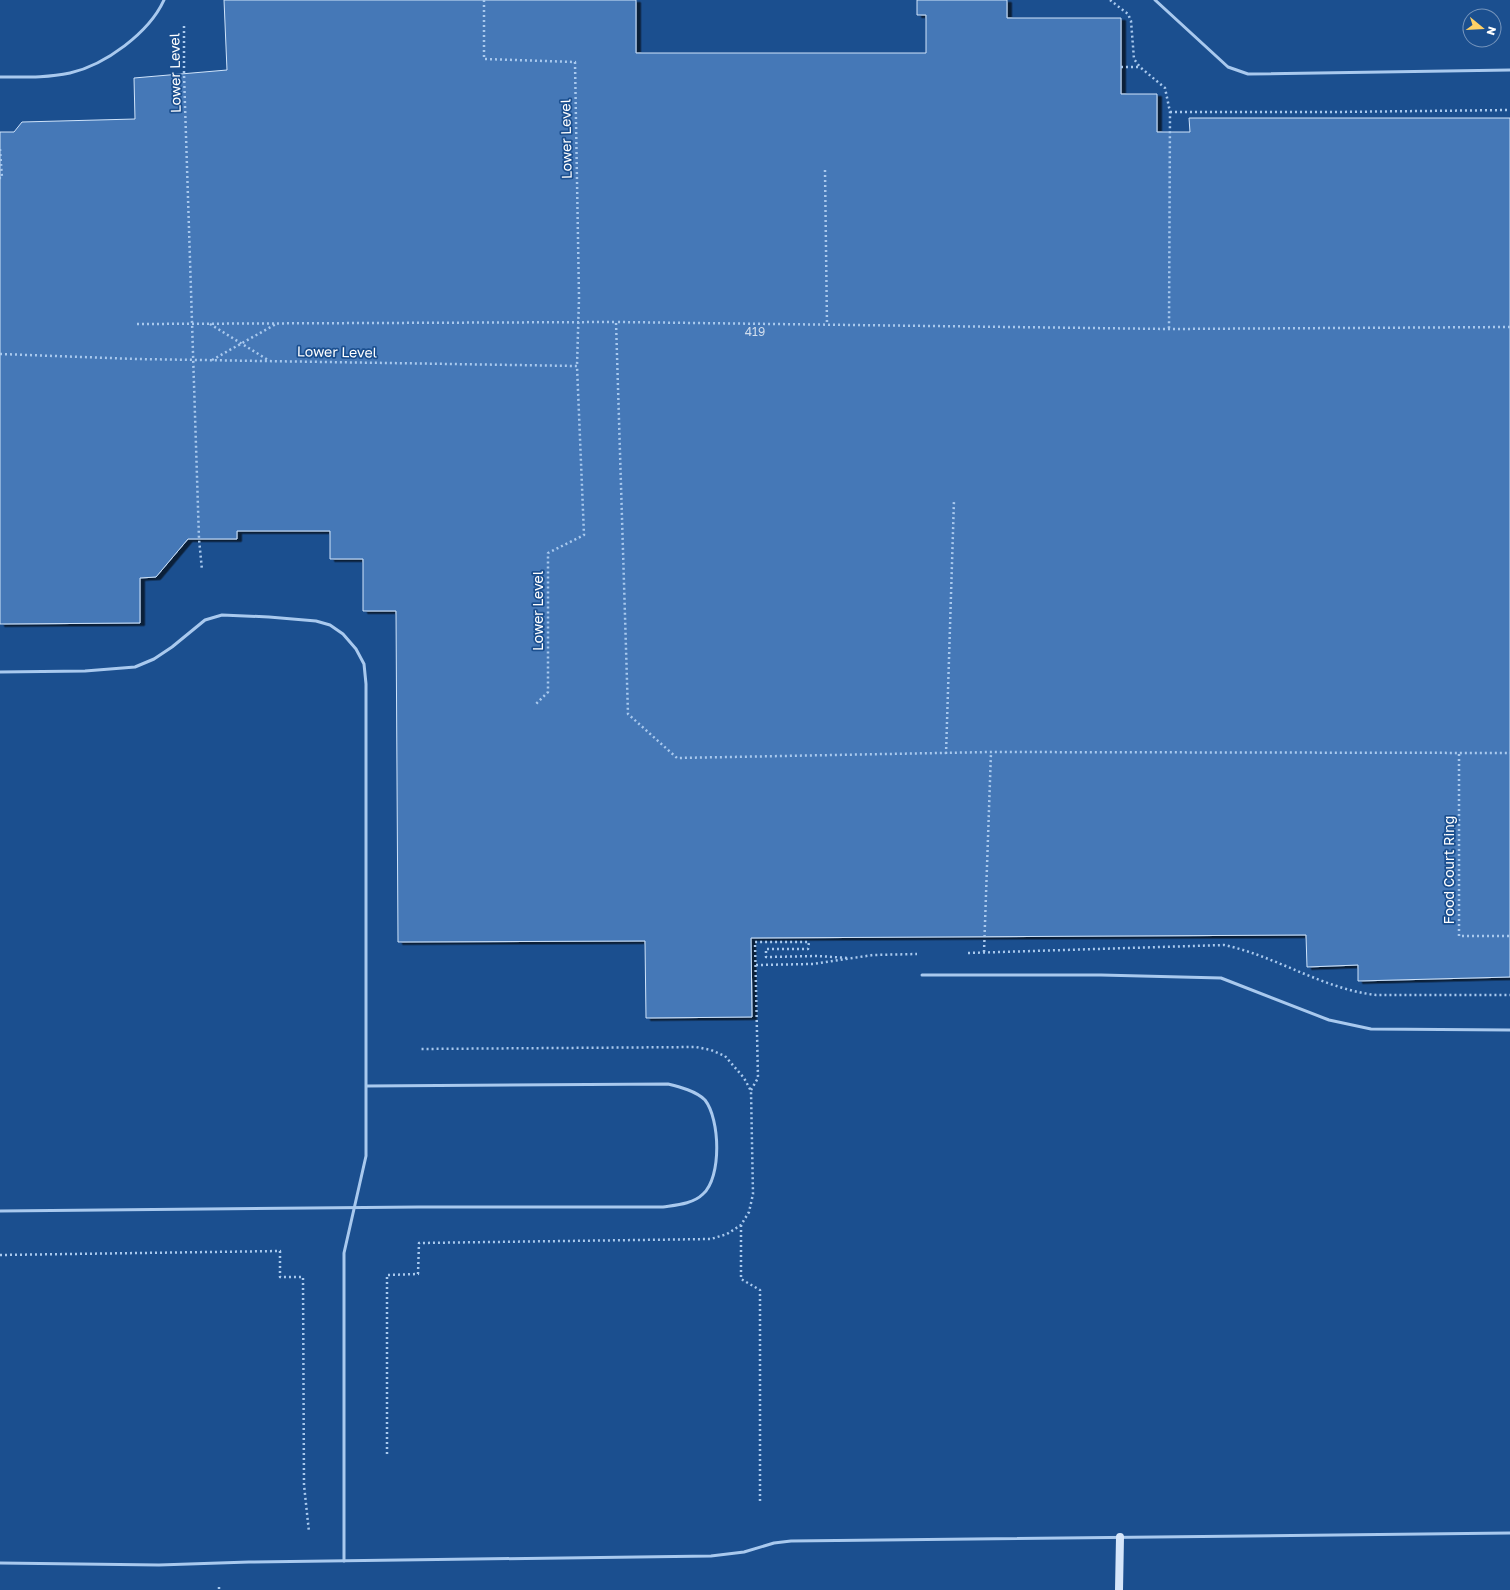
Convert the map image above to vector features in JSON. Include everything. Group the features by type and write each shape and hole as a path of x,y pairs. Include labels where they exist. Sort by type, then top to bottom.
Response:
{"street":[{"path":"1119,1590 1120,1537"}],"lane":[{"path":"0,77 41,76 71,72 102,59 127,44 147,26 164,0"},
{"path":"1155,0 1228,67 1248,74 1510,70"},
{"path":"0,672 84,671 135,667 154,659 166,651 205,620 222,615 308,620 330,625 343,634 356,649 364,664 366,684 366,1156 344,1253 344,1561"},
{"path":"922,976 1124,976 1221,978 1246,986 1330,1020 1371,1029 1510,1030"},
{"path":"0,1211 354,1207 662,1207 684,1204 704,1194 714,1174 718,1146 712,1115 704,1100 688,1090 668,1084 367,1086"},
{"path":"0,1563 159,1565 711,1556 736,1554 791,1541 1510,1533"}],"path":[{"name":"Lower Level","path":"484,0 484,59 575,62 579,298 577,366 584,535 548,553 548,692 536,704"},
{"path":"1110,0 1128,14 1131,21 1134,59 1140,67 1165,88 1170,112 1169,329"},
{"name":"Lower Level","path":"184,26 184,82 193,360 202,570"},
{"path":"1121,67 1140,67"},
{"path":"1170,112 1510,110"},
{"path":"0,149 2,178 0,178"},
{"path":"825,170 827,325"},
{"path":"137,324 616,322 1169,329 1510,327"},
{"path":"616,322 628,714 677,758 991,752 1510,753"},
{"path":"212,360 276,323"},
{"path":"210,324 269,361"},
{"name":"Lower Level","path":"0,354 193,360 577,366"},
{"path":"946,754 954,500"},
{"path":"984,952 991,752"},
{"name":"Food Court Ring","path":"1459,754 1459,936 1510,936"},
{"path":"751,1091 758,1078 755,942 809,942 808,948 766,949 766,957 818,956 852,958 813,964 756,965"},
{"path":"387,1454 387,1275 418,1274 419,1243 711,1239 728,1234 741,1225 749,1212 753,1194 751,1091 744,1078 725,1056 711,1050 696,1047 419,1049"},
{"path":"741,1225 741,1279 760,1290 760,1502"},
{"path":"0,1255 280,1251 280,1277 303,1277 304,1485 308,1532"}],"building":[{"path":"224,0 636,0 636,53 926,53 926,15 917,15 917,0 1007,0 1007,18 1121,18 1121,94 1157,94 1157,132 1190,132 1189,118 1510,118 1510,977 1358,981 1358,965 1307,967 1306,935 751,938 752,1017 646,1018 645,941 398,942 396,611 363,611 363,559 330,559 330,531 237,531 237,539 188,539 156,577 140,578 140,623 0,624 0,132 14,132 22,122 135,119 134,78 227,70"}]}
